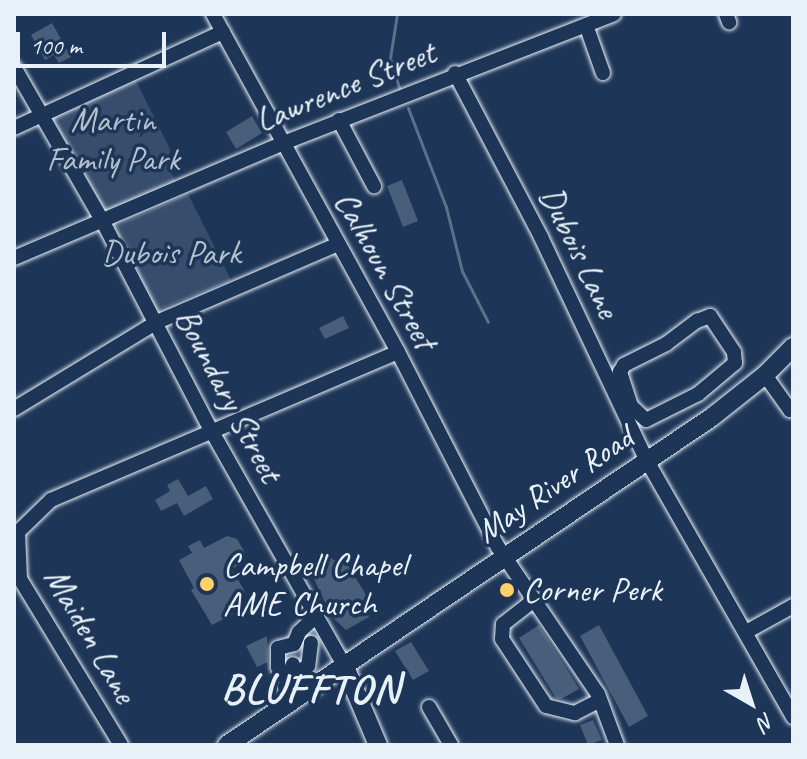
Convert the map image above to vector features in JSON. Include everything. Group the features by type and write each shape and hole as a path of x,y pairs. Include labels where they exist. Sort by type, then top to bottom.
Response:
{"main road":[{"name":"May River Road","path":"227,745 712,417 792,351"},
{"path":"345,667 378,745"}],"street":[{"name":"Calhoun Street","path":"213,14 281,144 398,352 504,556 600,700 617,745"},
{"name":"Lawrence Street","path":"14,258 339,120 614,14"},
{"path":"586,25 603,73"},
{"path":"14,128 223,32"},
{"name":"Boundary Street","path":"14,67 102,220 211,430 345,667"},
{"name":"Dubois Lane","path":"455,73 541,237 646,459 793,717"},
{"path":"339,120 374,186"},
{"path":"14,409 157,322 338,244"},
{"path":"710,316 734,352 735,363 698,394 646,420 631,406 620,372 624,365 710,316"},
{"name":"Maiden Lane","path":"121,745 20,579 16,528 51,500 398,352"},
{"path":"765,375 790,410 793,409"},
{"path":"698,394 712,417"},
{"path":"534,600 509,617 502,639 537,693 546,706 565,713 575,713 600,700"},
{"path":"746,632 793,607"},
{"path":"290,703 285,687 299,632 316,616"},
{"path":"294,654 325,632"},
{"path":"287,679 308,666 311,643"},
{"path":"287,679 278,667 278,648 294,654"},
{"path":"429,707 451,745"}],"green space":[{"name":"Martin Family Park","path":"134,77 170,149 168,166 176,182 103,214 47,116"},
{"name":"Dubois Park","path":"188,194 231,280 153,312 111,228"}],"building":[{"path":"52,23 71,57 59,63 54,55 45,60 31,35"},
{"path":"252,116 262,133 236,149 226,132"},
{"path":"402,180 418,221 403,227 387,186"},
{"path":"343,316 349,328 325,339 319,328"},
{"path":"178,479 188,496 206,486 213,499 184,516 177,503 161,511 155,500 170,491 167,485"},
{"name":"Campbell Chapel AME Church","path":"227,536 237,539 245,553 242,563 232,569 245,592 231,600 233,604 229,606 233,614 212,625 191,590 194,588 179,560 192,553 188,546 200,540 204,548"},
{"path":"330,555 333,560 344,559 368,598 362,601 369,617 346,630 332,617 313,577 318,568 315,563"},
{"path":"539,625 579,689 561,699 556,698 519,638"},
{"path":"599,625 648,716 629,727 580,636"},
{"path":"267,636 268,662 257,667 246,646"},
{"path":"411,642 429,671 413,680 395,651"},
{"path":"593,720 602,740 588,745 580,725"}],"waterway":[{"path":"397,14 390,58 400,91"},
{"path":"408,108 446,207 462,271 488,322"}],"place":[{"name":"Campbell Chapel AME Church","path":"207,584"},
{"name":"Corner Perk","path":"507,590"}],"district":[{"name":"BLUFFTON","path":"311,689"}]}
